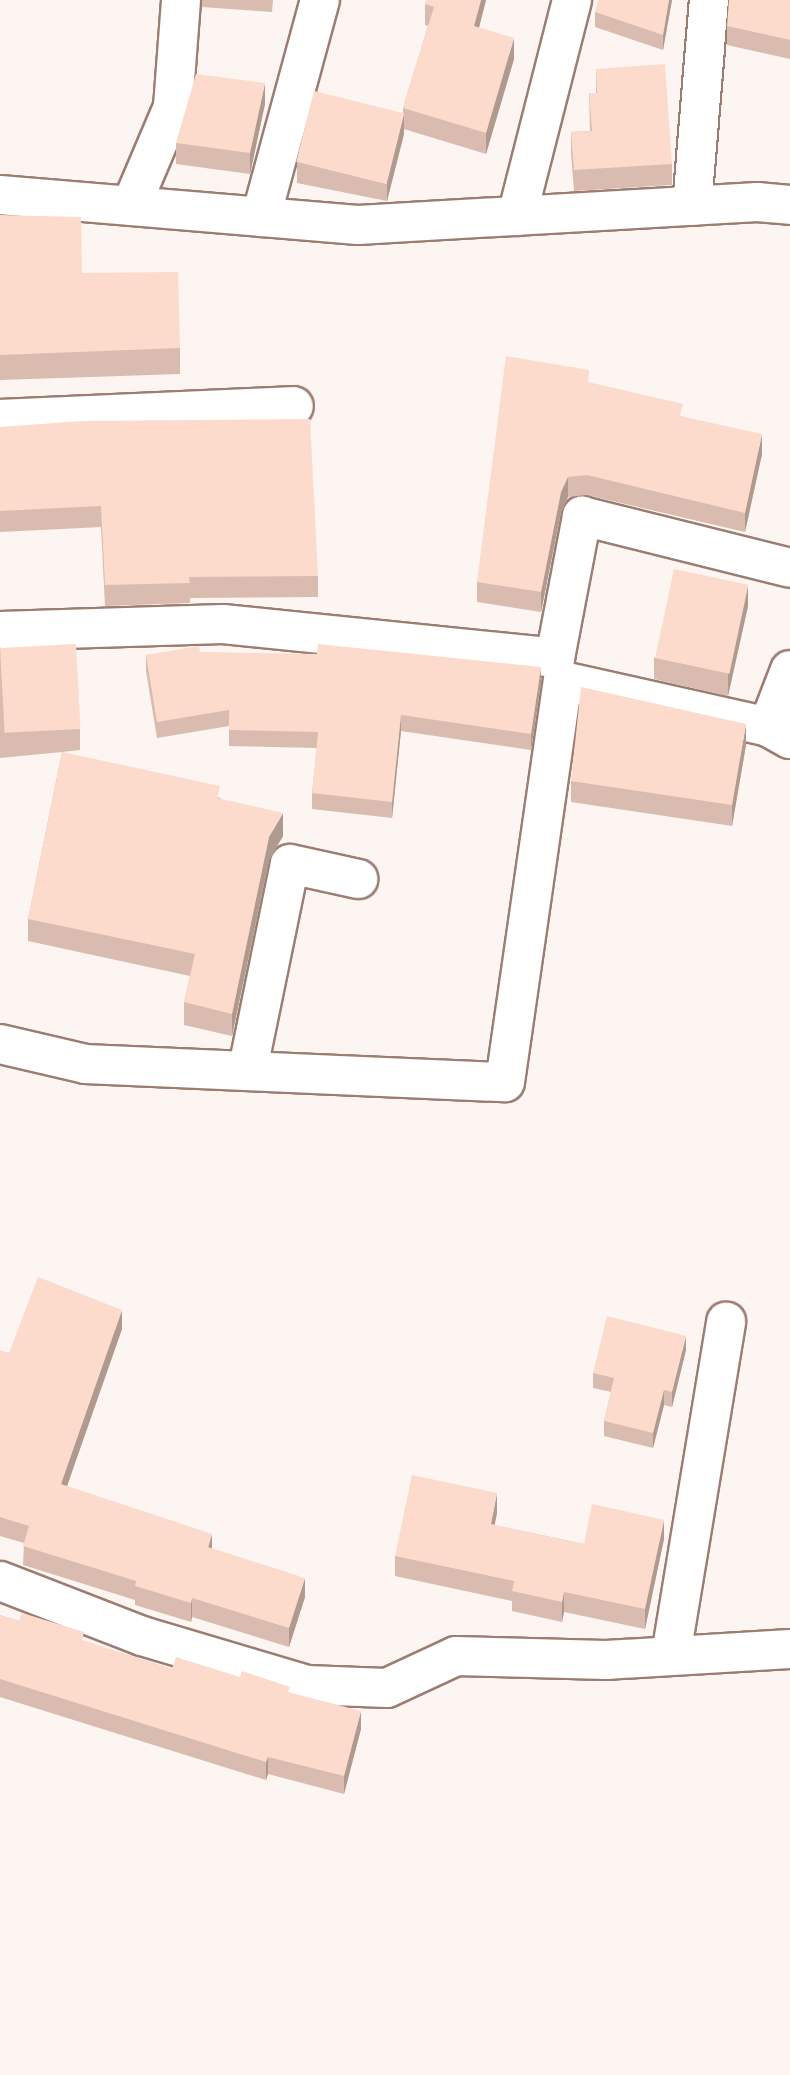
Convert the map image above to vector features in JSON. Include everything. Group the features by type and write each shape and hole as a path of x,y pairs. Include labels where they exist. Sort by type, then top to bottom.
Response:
{"street":[{"path":"131,206 173,107 181,0"},
{"path":"261,217 320,0"},
{"path":"517,216 572,0"},
{"path":"692,206 709,0"},
{"path":"0,195 358,225 692,206 790,205"},
{"path":"0,419 294,405"},
{"path":"0,631 223,624 555,658 582,516 790,568"},
{"path":"0,1044 85,1064 247,1068 505,1082 562,681 779,733 790,670"},
{"path":"247,1068 290,864 358,878"},
{"path":"671,1655 726,1322"},
{"path":"0,1581 142,1636 307,1685 387,1688 456,1657 606,1660 790,1649"}],"building":[{"path":"426,0 481,0 474,26 514,38 486,133 403,108 434,7 425,4"},
{"path":"599,0 669,0 663,35 595,12"},
{"path":"729,0 790,0 790,40 727,26"},
{"path":"665,64 672,164 574,170 571,132 592,131 589,93 597,93 596,69"},
{"path":"196,74 265,83 250,153 176,143"},
{"path":"314,91 404,113 387,184 296,162"},
{"path":"0,215 81,217 82,273 178,272 180,348 0,355"},
{"path":"506,356 589,370 588,382 683,404 680,416 762,434 745,513 587,475 568,477 561,492 541,592 477,582"},
{"path":"310,419 318,576 189,577 190,583 105,585 101,506 0,511 0,427 82,421"},
{"path":"674,569 748,585 729,674 655,658"},
{"path":"76,644 80,729 5,733 0,648"},
{"path":"318,644 541,667 531,734 401,715 392,802 312,793 318,732 229,730 229,710 157,722 146,655 199,646 200,652 317,654"},
{"path":"581,687 746,724 732,805 571,781"},
{"path":"62,752 220,786 217,798 283,813 269,837 232,1014 184,1002 195,954 28,919"},
{"path":"38,1277 122,1310 61,1484 212,1534 208,1547 305,1578 289,1628 192,1598 191,1603 135,1586 136,1581 23,1546 29,1526 0,1517 0,1351 9,1353"},
{"path":"607,1316 686,1336 672,1392 664,1390 653,1433 604,1421 614,1378 593,1373"},
{"path":"412,1475 497,1493 491,1524 584,1544 592,1504 664,1520 645,1609 564,1592 562,1602 512,1591 514,1581 395,1556"},
{"path":"22,1613 84,1632 82,1640 172,1669 176,1657 240,1677 242,1671 290,1687 288,1692 361,1711 344,1776 268,1757 266,1762 0,1679 0,1615 19,1621"}]}
